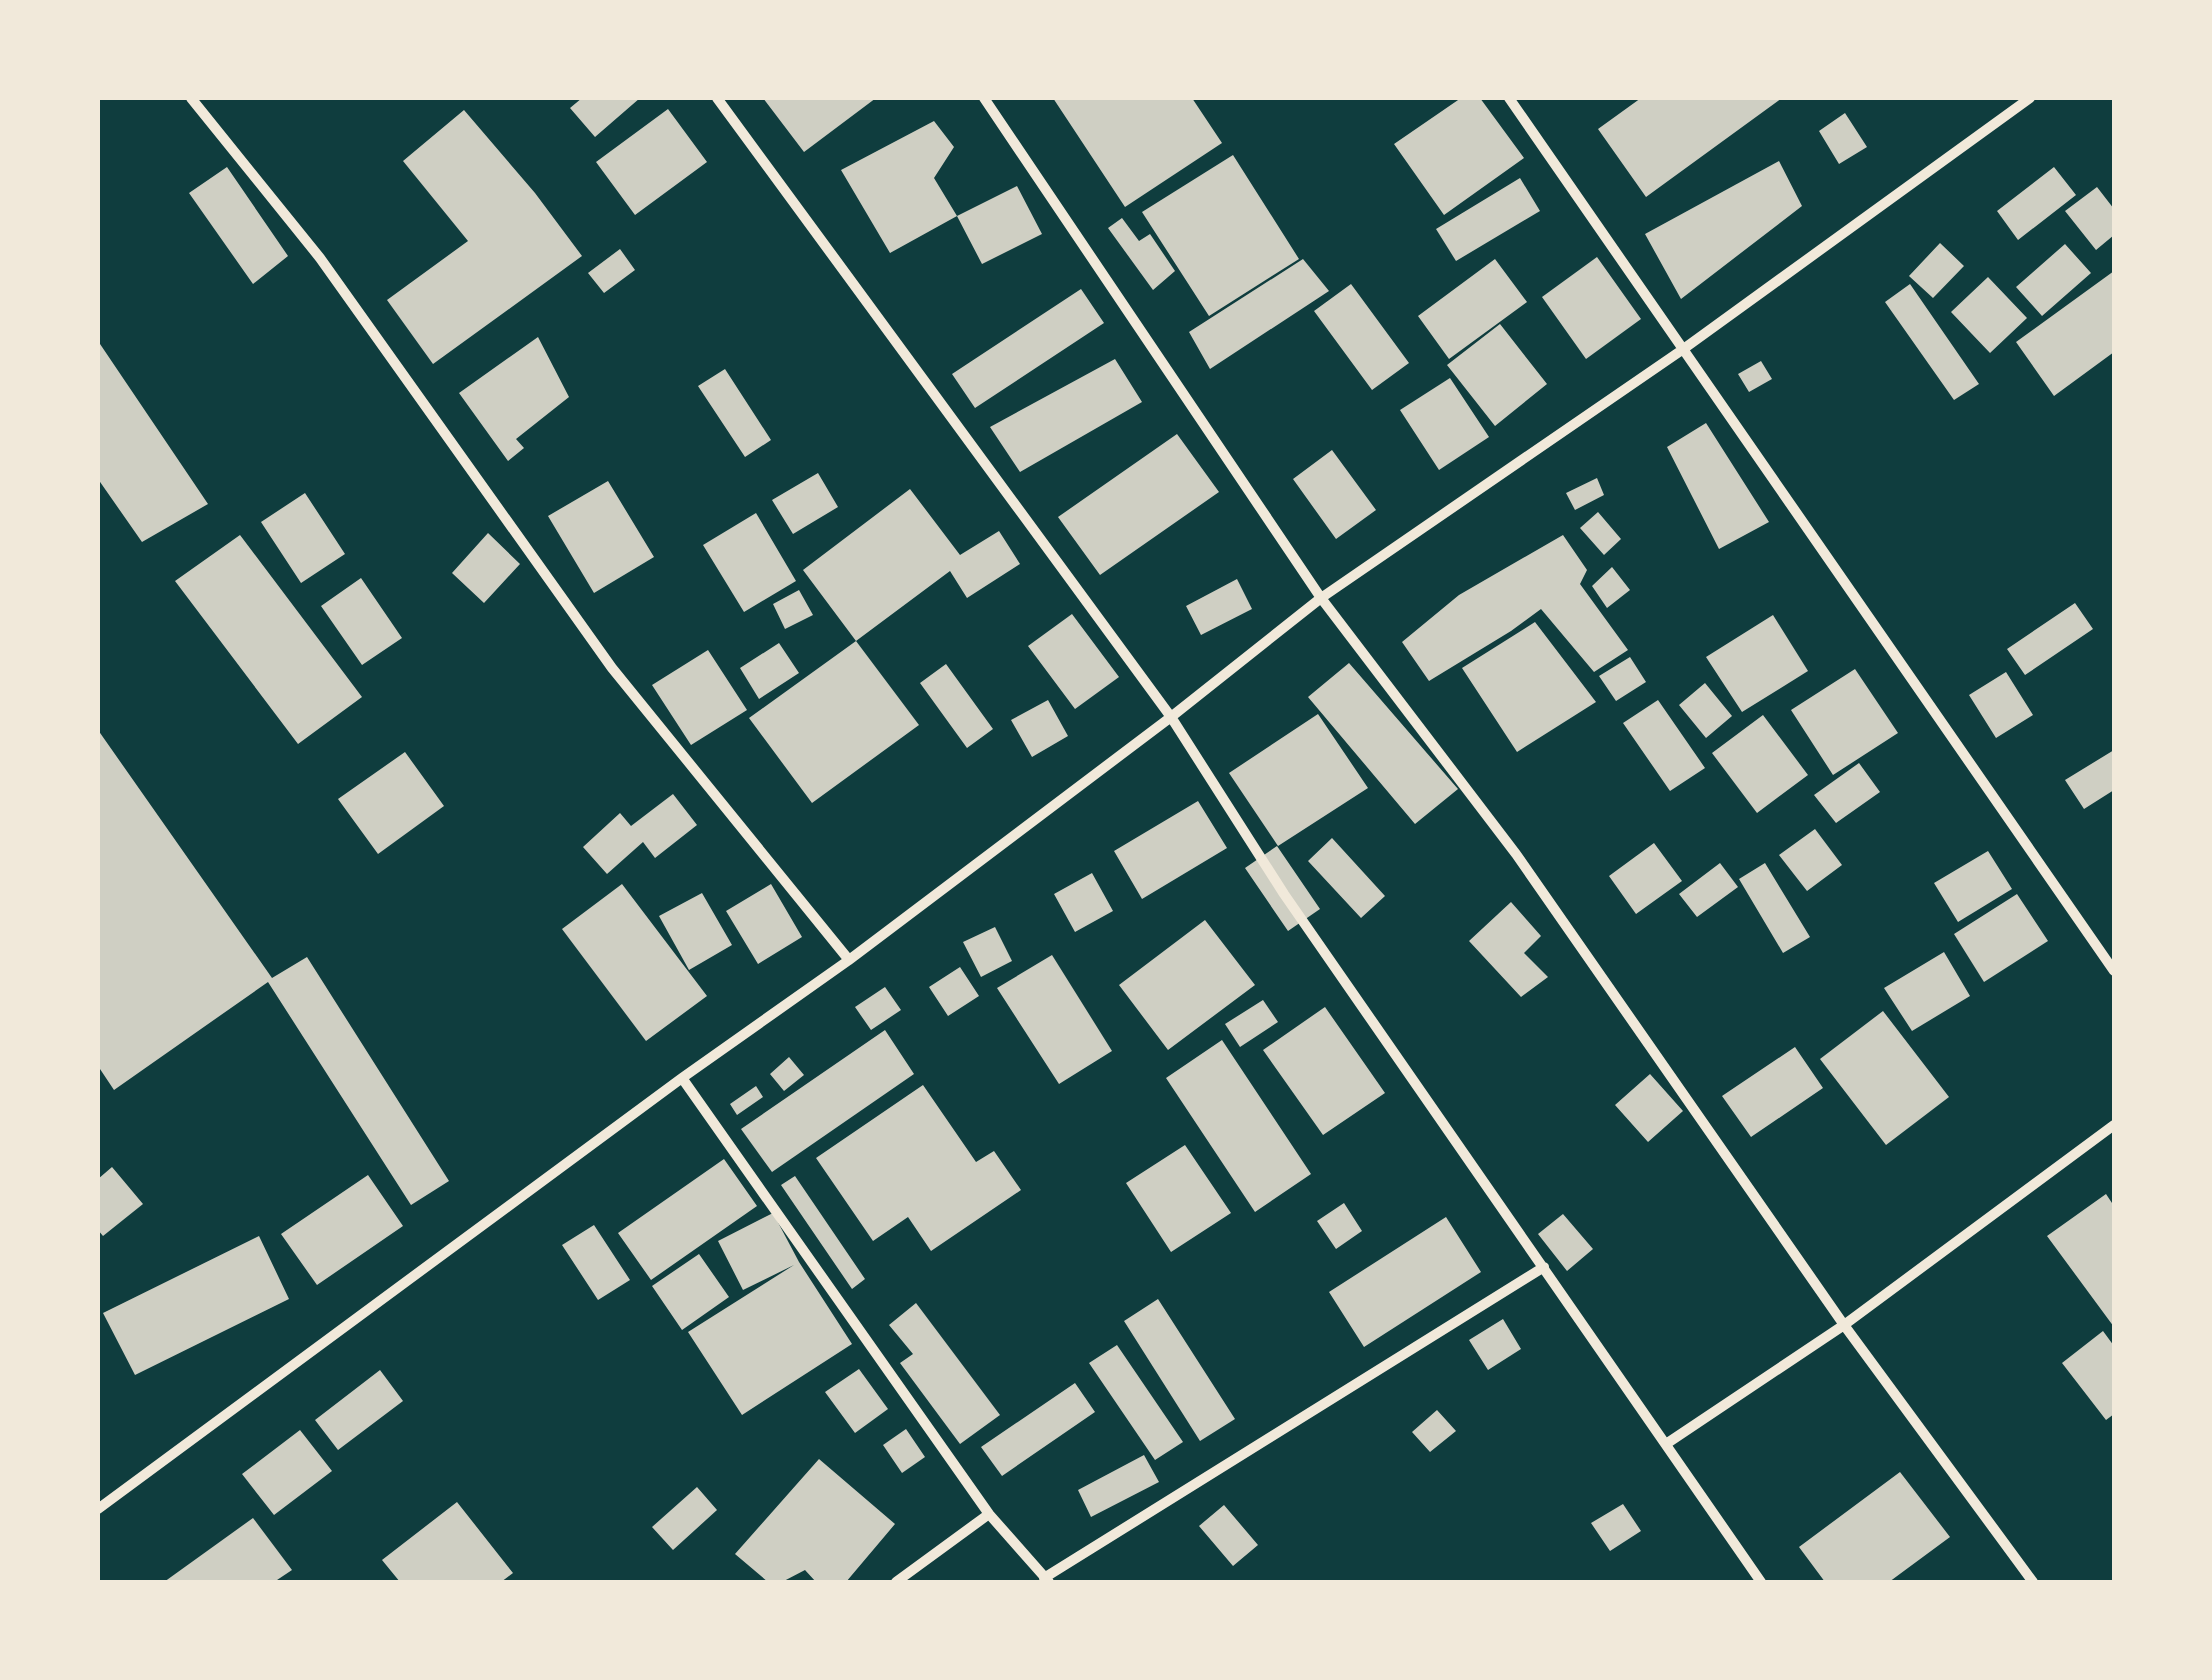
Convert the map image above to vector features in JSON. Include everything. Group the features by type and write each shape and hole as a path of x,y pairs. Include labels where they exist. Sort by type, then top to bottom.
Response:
{"street":[{"path":"191,98 320,258 612,668 849,960"},
{"path":"717,98 1171,717 1284,894 1761,1582"},
{"path":"984,98 1322,598 1516,854 1844,1325 2033,1582"},
{"path":"1509,98 2114,971"},
{"path":"98,1510 682,1078 849,960 1322,598 1682,350 2030,98"},
{"path":"682,1078 989,1514 1047,1580 1544,1268"},
{"path":"1666,1444 1844,1325 2114,1125"},
{"path":"896,1582 989,1514"}],"building":[{"path":"582,98 640,98 595,137 570,108"},
{"path":"763,98 876,98 804,152"},
{"path":"1053,98 1192,98 1222,143 1125,207"},
{"path":"1461,98 1480,98 1524,158 1444,215 1394,144"},
{"path":"1641,98 1782,98 1646,197 1598,129"},
{"path":"668,109 707,162 635,215 596,162"},
{"path":"464,110 535,193 582,256 433,364 387,300 468,241 403,161"},
{"path":"1845,113 1867,147 1839,164 1819,131"},
{"path":"934,121 954,147 934,178 957,216 890,253 841,170"},
{"path":"1233,155 1299,259 1209,316 1142,212"},
{"path":"1779,161 1802,206 1681,299 1645,234"},
{"path":"227,167 288,256 253,284 189,193"},
{"path":"2054,167 2076,195 2018,240 1997,211"},
{"path":"1520,178 1540,211 1456,261 1436,229"},
{"path":"1017,186 1042,234 982,264 957,216"},
{"path":"2097,187 2114,209 2114,235 2096,250 2065,211"},
{"path":"1122,218 1139,241 1150,234 1175,271 1153,290 1108,228"},
{"path":"1940,243 1964,266 1933,298 1909,276"},
{"path":"2065,244 2091,273 2042,316 2016,287"},
{"path":"620,249 635,270 604,293 588,273"},
{"path":"1597,257 1641,319 1586,359 1542,297"},
{"path":"1303,259 1329,291 1210,369 1189,332"},
{"path":"1495,259 1527,302 1449,359 1418,316"},
{"path":"2114,271 2114,352 2054,396 2016,342"},
{"path":"1988,277 2027,318 1990,353 1951,312"},
{"path":"1351,284 1409,363 1372,390 1314,311"},
{"path":"1910,284 1979,384 1954,400 1885,302"},
{"path":"1081,289 1104,323 975,408 952,374"},
{"path":"1500,324 1547,384 1495,426 1447,365"},
{"path":"538,337 569,397 516,439 524,448 508,461 459,393"},
{"path":"98,341 208,504 142,542 98,479"},
{"path":"1115,359 1142,402 1020,472 990,427"},
{"path":"1761,361 1772,379 1749,392 1738,374"},
{"path":"725,369 771,440 745,457 698,386"},
{"path":"1450,378 1489,437 1439,470 1400,410"},
{"path":"1706,423 1769,522 1719,549 1667,447"},
{"path":"1177,434 1219,492 1100,575 1058,517"},
{"path":"1332,450 1376,510 1336,539 1293,479"},
{"path":"818,473 838,507 793,534 772,500"},
{"path":"1597,478 1604,495 1575,510 1566,493"},
{"path":"608,481 654,557 594,593 548,516"},
{"path":"910,489 960,555 999,531 1020,564 967,598 950,571 856,641 803,570"},
{"path":"305,493 345,554 301,583 261,522"},
{"path":"1598,512 1621,539 1604,555 1580,528"},
{"path":"756,513 796,581 744,612 703,545"},
{"path":"488,533 520,564 484,603 452,573"},
{"path":"240,535 362,697 298,744 175,581"},
{"path":"1563,535 1587,570 1580,584 1628,650 1594,672 1541,609 1429,681 1402,642 1459,595"},
{"path":"1612,567 1630,590 1607,608 1592,586"},
{"path":"361,578 402,638 362,665 321,606"},
{"path":"1237,579 1252,609 1201,635 1186,606"},
{"path":"799,590 813,615 785,629 773,604"},
{"path":"2075,603 2093,629 2025,675 2007,649"},
{"path":"1072,614 1119,677 1075,709 1028,646"},
{"path":"1773,615 1808,671 1742,712 1706,657"},
{"path":"1535,622 1596,702 1517,752 1462,668"},
{"path":"856,641 919,725 812,803 749,718"},
{"path":"779,643 799,673 759,699 740,668"},
{"path":"708,650 747,710 691,745 652,685"},
{"path":"1630,657 1646,682 1616,701 1599,676"},
{"path":"1349,663 1458,789 1415,824 1308,697"},
{"path":"946,664 993,729 967,748 920,683"},
{"path":"1855,669 1898,733 1833,775 1791,710"},
{"path":"2006,672 2033,715 1996,738 1969,695"},
{"path":"1705,683 1732,716 1706,738 1679,705"},
{"path":"1048,700 1068,736 1032,757 1011,720"},
{"path":"1658,700 1705,768 1670,791 1623,723"},
{"path":"1318,714 1368,788 1278,846 1229,773"},
{"path":"1763,715 1808,775 1757,813 1712,753"},
{"path":"98,730 272,978 307,957 449,1181 411,1205 268,982 114,1090 98,1066"},
{"path":"2114,750 2114,790 2084,809 2065,780"},
{"path":"405,752 444,806 378,854 338,799"},
{"path":"1859,763 1880,792 1836,823 1814,795"},
{"path":"673,794 697,825 655,858 643,842 607,874 583,847 620,813 631,826"},
{"path":"1198,801 1227,848 1142,899 1114,851"},
{"path":"1815,829 1842,865 1807,891 1779,855"},
{"path":"1332,838 1385,896 1361,918 1308,861"},
{"path":"1654,843 1682,881 1636,914 1609,876"},
{"path":"1277,846 1320,909 1288,931 1245,868"},
{"path":"1988,851 2012,889 1958,922 1934,883"},
{"path":"1720,863 1738,887 1697,917 1679,894"},
{"path":"1765,863 1810,937 1783,953 1739,879"},
{"path":"1092,873 1113,911 1075,932 1054,894"},
{"path":"622,884 707,996 646,1041 562,929"},
{"path":"771,884 802,937 758,964 726,911"},
{"path":"702,893 732,945 689,970 659,916"},
{"path":"2017,894 2048,941 1984,982 1954,934"},
{"path":"1511,902 1541,936 1524,953 1548,977 1521,997 1469,941"},
{"path":"1205,920 1255,985 1168,1050 1119,985"},
{"path":"995,927 1012,961 981,977 963,942"},
{"path":"1944,952 1970,996 1912,1031 1884,988"},
{"path":"1052,955 1112,1051 1059,1084 997,988"},
{"path":"960,967 979,996 948,1016 929,987"},
{"path":"885,987 901,1010 871,1030 855,1007"},
{"path":"1263,1000 1278,1022 1240,1047 1225,1024"},
{"path":"1325,1007 1385,1093 1323,1135 1263,1050"},
{"path":"1883,1011 1949,1097 1886,1145 1820,1059"},
{"path":"885,1030 914,1074 772,1172 741,1129"},
{"path":"1222,1040 1311,1174 1255,1212 1166,1078"},
{"path":"1795,1047 1823,1088 1751,1137 1722,1096"},
{"path":"789,1057 804,1075 784,1091 770,1074"},
{"path":"1650,1074 1683,1111 1648,1142 1615,1105"},
{"path":"923,1085 976,1162 994,1151 1021,1190 931,1251 908,1217 873,1241 816,1158"},
{"path":"756,1086 763,1097 737,1115 730,1104"},
{"path":"1185,1145 1231,1213 1171,1252 1126,1183"},
{"path":"724,1159 757,1206 651,1280 618,1233"},
{"path":"112,1167 143,1204 103,1236 98,1230 98,1179"},
{"path":"368,1175 403,1226 317,1285 281,1234"},
{"path":"795,1176 865,1279 852,1289 781,1185"},
{"path":"2106,1194 2114,1206 2114,1327 2047,1236"},
{"path":"1344,1203 1362,1231 1336,1249 1317,1221"},
{"path":"773,1213 799,1262 852,1344 742,1415 688,1332 794,1265 743,1290 718,1241"},
{"path":"1563,1214 1593,1249 1567,1271 1538,1234"},
{"path":"1446,1217 1481,1272 1364,1347 1329,1292"},
{"path":"594,1225 630,1280 598,1300 562,1245"},
{"path":"259,1236 289,1299 135,1375 103,1313"},
{"path":"699,1254 729,1297 682,1330 652,1286"},
{"path":"1158,1299 1235,1419 1200,1441 1124,1321"},
{"path":"916,1303 1000,1415 960,1444 900,1363 913,1354 889,1325"},
{"path":"1503,1319 1521,1349 1488,1370 1469,1340"},
{"path":"2103,1331 2114,1346 2114,1414 2106,1420 2062,1363"},
{"path":"1117,1345 1183,1442 1155,1460 1089,1363"},
{"path":"859,1369 888,1409 855,1433 825,1392"},
{"path":"380,1370 403,1401 338,1450 315,1420"},
{"path":"1075,1383 1095,1412 1002,1476 981,1447"},
{"path":"1437,1410 1456,1431 1430,1452 1412,1432"},
{"path":"906,1429 925,1457 902,1473 883,1445"},
{"path":"300,1430 332,1471 274,1515 242,1474"},
{"path":"1144,1455 1159,1482 1091,1517 1078,1490"},
{"path":"819,1459 895,1524 846,1582 816,1582 805,1570 782,1582 768,1582 735,1554"},
{"path":"1900,1472 1950,1537 1889,1582 1825,1582 1799,1547"},
{"path":"697,1487 717,1510 673,1550 652,1527"},
{"path":"457,1502 513,1573 501,1582 400,1582 382,1560"},
{"path":"1623,1504 1641,1531 1610,1551 1591,1523"},
{"path":"1224,1505 1258,1545 1233,1566 1199,1526"},
{"path":"253,1518 292,1570 274,1582 164,1582"}]}
